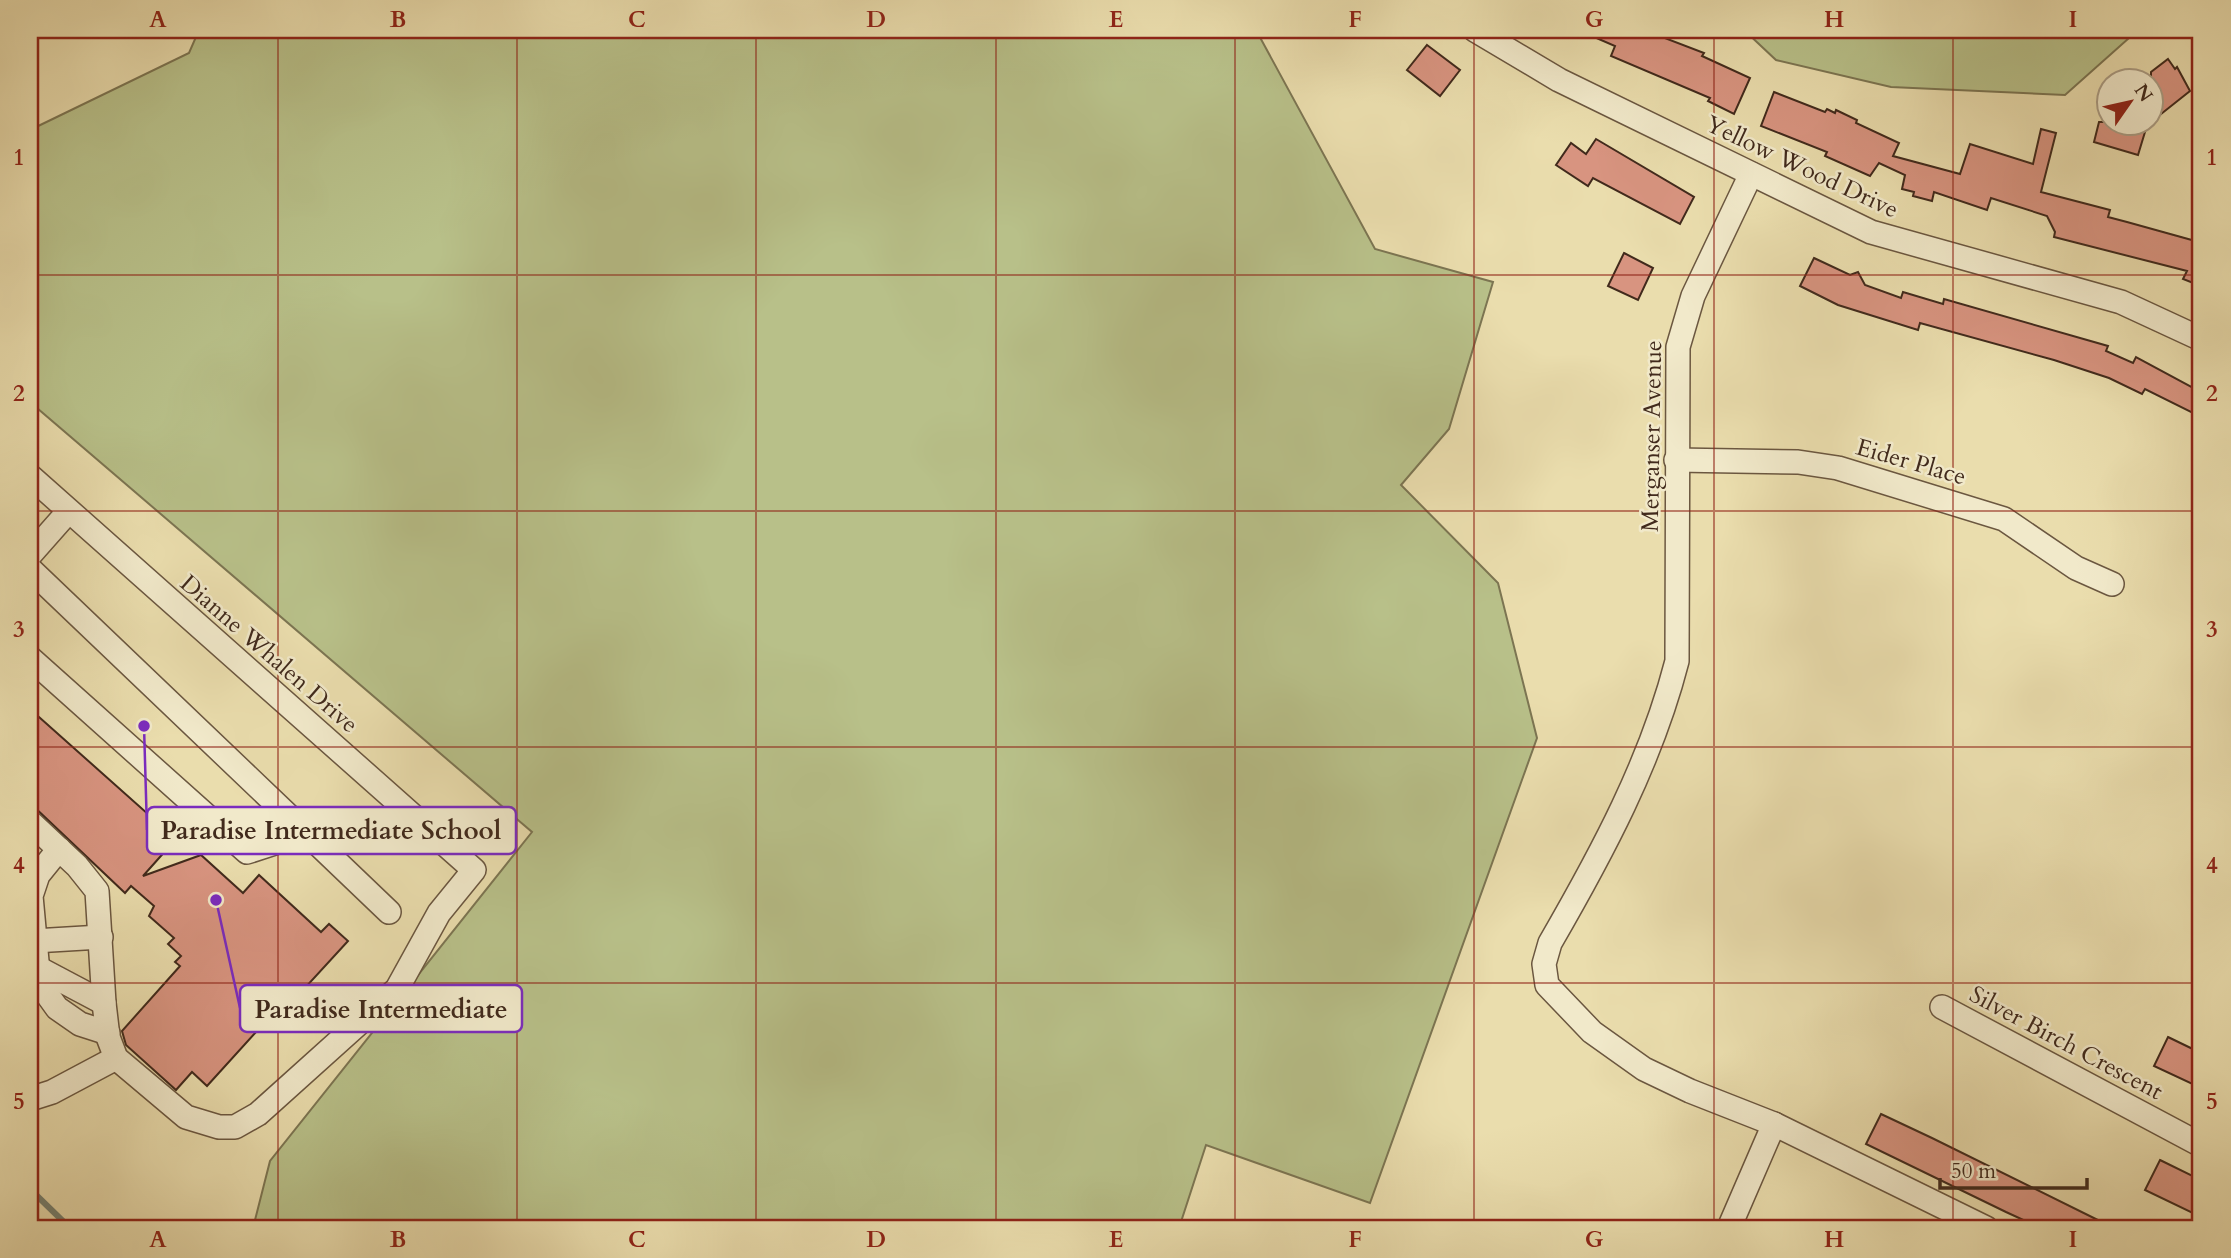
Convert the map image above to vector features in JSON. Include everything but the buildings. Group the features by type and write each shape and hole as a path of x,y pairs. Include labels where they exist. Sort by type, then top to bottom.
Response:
{"street":[{"name":"Yellow Wood Drive","path":"1475,30 1559,80 1884,237 2121,302 2201,339"},
{"name":"Merganser Avenue","path":"1751,174 1693,296 1681,328 1676,366 1676,548 1680,615 1677,660 1665,708 1623,808 1550,943 1544,964 1547,985 1592,1032 1644,1069 1690,1091 1774,1124 1986,1228"},
{"name":"Eider Place","path":"1676,460 1798,462 1838,468 2004,519 2076,568 2112,584"},
{"name":"Dianne Whalen Drive","path":"30,477 474,870 439,913 397,989 258,1114 235,1127 219,1128 186,1117 116,1058"},
{"path":"30,555 68,512"},
{"path":"30,569 389,912"},
{"path":"30,657 247,852 284,840 297,824"},
{"path":"30,822 97,891 104,1003 108,1033 116,1058 51,1092 30,1099"},
{"path":"59,849 38,875 32,896 39,983 57,1008 80,1024 108,1033"},
{"path":"34,941 100,937"},
{"path":"36,967 104,1003"},
{"name":"Silver Birch Crescent","path":"1942,1007 2201,1145"},
{"path":"1729,1228 1774,1124"}],"green space":[{"path":"199,30 1256,30 1375,249 1493,282 1449,429 1401,485 1498,583 1537,738 1370,1203 1206,1145 1179,1228 253,1228 270,1161 532,832 30,402 30,130 189,53"},
{"path":"1744,30 2138,30 2098,66 2094,66 2094,69 2065,95 1891,87 1776,60"}],"waterway":[{"path":"30,1189 70,1228"}],"place":[{"name":"Paradise Intermediate School","path":"144,726"},
{"name":"Paradise Intermediate","path":"216,900"}]}
